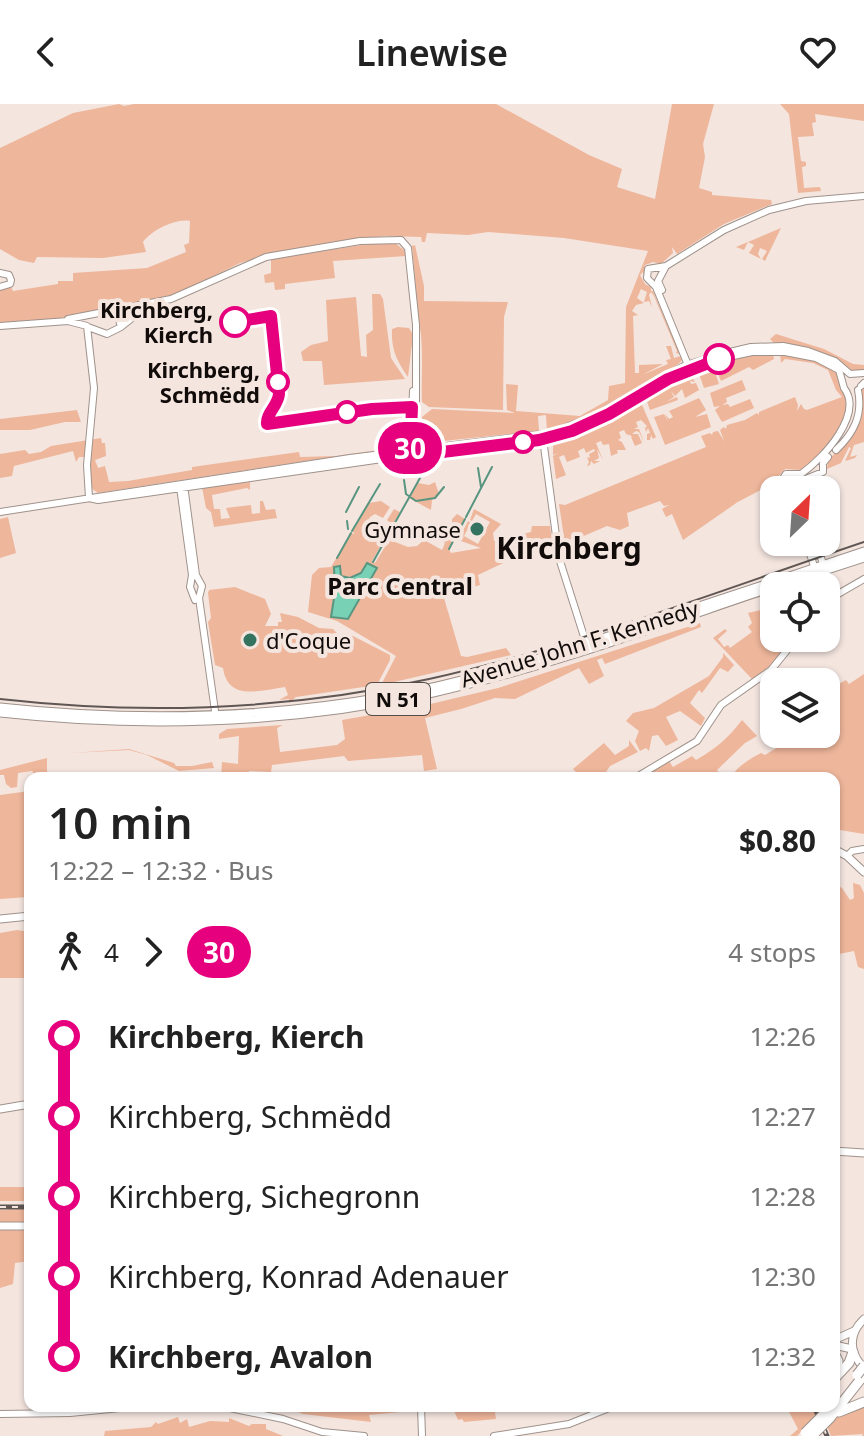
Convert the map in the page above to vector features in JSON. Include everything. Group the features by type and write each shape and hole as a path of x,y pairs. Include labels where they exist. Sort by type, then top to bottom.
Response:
{"highway":[{"path":"840,1372 849,1363 853,1351"},
{"path":"840,1397 863,1371"},
{"path":"840,1397 863,1371"},
{"path":"840,1407 861,1403"},
{"path":"807,1435 827,1412"}],"main road":[{"path":"691,365 656,282 659,271 724,230 769,210 816,200 864,196"},
{"path":"48,323 186,294 266,257 360,241 401,240 409,252 414,289 413,453"},
{"path":"656,282 647,278 646,272 650,267 659,271"},
{"path":"0,273 9,275 11,280 7,286 0,287"},
{"path":"0,326 68,321 107,334 121,327 143,308 157,302"},
{"path":"109,311 118,316 121,327"},
{"path":"89,498 88,457 94,397 89,339 91,317 99,313"},
{"path":"0,512 538,435 595,416 653,382 691,365 741,349 783,346 826,357 857,374 861,381 856,409 844,436 804,476"},
{"path":"413,453 545,439 598,420 691,365 742,354 785,352 824,361 839,370 844,388 858,388"},
{"path":"843,379 857,374"},
{"path":"814,476 823,472 824,461 854,429 860,409 858,388"},
{"path":"545,439 557,548 589,646"},
{"path":"182,486 195,581 202,586 197,592 214,718"},
{"name":"Avenue John F. Kennedy","path":"813,572 864,551"},
{"path":"816,556 820,569"},
{"name":"Avenue John F. Kennedy","path":"0,710 101,721 330,711 431,693 525,669 820,569 864,558"},
{"path":"840,593 864,579"},
{"name":"Avenue John F. Kennedy","path":"589,646 760,592"},
{"path":"645,772 697,741 721,705 771,670 786,652"},
{"path":"847,856 852,851 864,849"},
{"path":"840,852 864,872"},
{"path":"0,919 24,917"},
{"path":"0,1109 24,1105"},
{"path":"840,1151 864,1153"},
{"path":"0,1226 24,1226"},
{"path":"840,1339 854,1331 864,1319"},
{"path":"854,1331 853,1351 863,1371"},
{"path":"840,1345 853,1351"},
{"path":"0,1414 80,1412"},
{"path":"249,1412 322,1432 364,1436"},
{"path":"421,1412 422,1436"},
{"path":"494,1436 569,1424 599,1412"}],"shaded area":[{"path":"119,104 496,104 589,155 622,169 617,187 655,199 672,104 714,104 703,144 705,157 699,188 712,192 712,195 771,200 772,204 724,224 677,254 672,247 673,253 661,264 653,262 645,265 644,268 652,264 660,267 645,271 653,285 645,281 643,272 640,275 645,284 651,287 680,354 676,353 654,296 651,292 649,295 652,307 649,301 644,302 647,292 641,289 637,298 644,303 636,305 632,311 638,315 633,316 635,373 639,373 639,365 663,364 642,375 668,364 666,360 671,359 666,346 671,346 674,358 681,356 682,360 672,369 601,410 562,427 547,431 546,415 538,416 539,431 424,443 420,437 422,417 432,409 515,413 507,410 506,384 518,385 516,411 580,416 608,400 609,386 625,383 626,307 648,251 564,238 488,232 468,235 427,233 425,242 421,237 385,236 280,251 240,263 172,297 51,320 0,326 0,290 11,287 13,291 58,284 58,281 73,281 73,273 147,268 186,252 184,245 189,243 190,221 171,223 152,234 143,242 146,252 103,258 37,257 34,263 19,260 0,249 0,148 73,113"},
{"path":"780,104 864,104 864,121 815,114 816,122 812,123 814,136 798,137 801,161 806,162 806,166 802,167 804,188 820,187 821,191 798,193 789,114"},
{"path":"781,228 765,261 762,259 767,251 760,248 758,254 761,259 749,253 754,245 748,242 744,250 736,247"},
{"path":"395,243 406,256 333,261 335,278 285,284 285,289 275,290 274,282 265,283 264,275 271,273 271,259 368,244"},
{"path":"415,245 424,301 508,302 504,317 503,410 429,407 422,402 421,340 412,246"},
{"path":"372,294 380,294 383,299 391,358 405,379 324,385 322,361 303,361 301,352 311,345 328,341 326,300 356,297 361,356 367,357 366,335 373,330"},
{"path":"409,328 413,335 408,377 394,349 392,329"},
{"path":"776,334 824,349 853,364 864,365 864,370 851,370 831,356 814,350 774,343 770,339"},
{"path":"773,354 774,359 753,370 749,367 721,381 718,374 719,384 704,388 698,371 707,364 708,367 713,363 725,362 724,359 744,355"},
{"path":"780,354 808,357 839,373 853,400 852,416 840,439 801,470 785,469 779,476 760,476 760,490 737,502 683,540 672,514 666,517 662,509 669,505 664,506 660,501 627,513 629,526 620,530 607,526 565,544 559,504 565,505 706,447 701,436 718,431 724,441 720,430 726,429 727,425 757,413 759,415 759,412 795,397 797,411 801,404 807,410 842,397 828,370 813,363 785,359 781,363"},
{"path":"684,373 686,376 690,374 695,382 690,381 691,384 696,383 699,390 685,398 682,389 675,396 671,391 674,397 666,402 677,397 678,400 650,410 645,396"},
{"path":"742,380 746,390 726,398 727,402 722,405 728,404 730,407 750,399 754,408 722,422 715,410 720,406 714,407 710,393"},
{"path":"864,384 864,442 854,445 850,457 857,455 855,458 845,461 849,447 841,463 827,469 828,460 847,442 862,411 860,393"},
{"path":"639,398 656,437 653,439 651,435 647,440 650,433 648,428 646,432 647,426 641,420 636,422 638,427 634,429 639,429 644,442 636,431 632,434 638,434 642,443 635,446 632,436 624,430 619,432 621,438 618,440 626,450 617,450 618,453 611,456 609,444 596,443 603,460 597,449 599,458 594,461 600,461 594,464 591,461 587,466 587,457 590,458 589,454 594,449 586,453 584,448 578,451 580,457 567,462 564,455 559,457 566,475 556,479 553,456 558,453 553,455 553,438"},
{"path":"699,398 706,410 695,417 707,414 711,427 665,445 654,417 664,414 668,422 665,414 669,419 673,417 669,411"},
{"path":"77,410 81,422 65,422 30,430 0,430 0,419"},
{"path":"101,438 105,443 106,456 95,460 98,468 105,466 109,482 299,452 300,457 336,456 405,446 98,493 91,488 85,457 79,457 76,462 73,451 14,466 12,476 0,478 0,454 25,450 29,454 51,446"},
{"path":"250,482 250,490 212,495 214,509 220,509 221,519 230,518 226,508 251,505 252,514 260,513 260,501 263,501 266,510 275,509 277,518 214,527 202,487"},
{"path":"435,482 439,494 432,500 431,510 409,498 418,483 429,485"},
{"path":"381,501 390,507 383,518 375,514 370,517 366,527 384,534 390,523 387,520 394,509 400,512 372,561 375,563 394,532 399,535 395,542 408,547 417,546 424,540 442,550 445,543 430,534 431,530 445,537 457,514 465,519 449,549 451,553 481,548 458,540 468,521 471,523 464,536 478,544 490,522 476,514 470,520 474,509 501,524 493,533 494,541 531,532 532,526 550,526 552,540 478,575 480,585 448,594 444,598 461,656 506,648 511,655 381,685 396,656 337,621 308,612 312,575 319,568 331,567 351,533 355,534 352,531 369,503"},
{"path":"8,517 16,553 0,558 0,519"},
{"path":"367,563 377,568 348,619 331,617 335,592 334,567 340,566 341,576 350,578 361,573"},
{"path":"235,587 265,599 271,614 265,626 278,626 278,622 282,622 280,613 298,617 319,628 333,629 339,635 353,636 390,655 377,685 296,697 289,703 289,699 279,700 288,695 285,687 238,690 226,678 223,668 215,665 208,622 211,618 209,590"},
{"path":"760,610 760,652 782,652 767,668 760,668 760,673 752,679 713,638 725,629 727,631 718,639 724,647 728,645 730,648 752,632 748,627 752,623 748,613"},
{"path":"700,623 701,627 605,664 602,658 597,660 604,676 589,684 579,668 515,699 495,698 425,718 437,769 424,771 422,755 348,761 344,756 272,765 271,772 221,772 222,762 238,764 239,736 219,739 219,734 227,729 283,725 277,728 280,752 337,745 345,739 342,720 498,688"},
{"path":"723,653 734,665 728,672 720,668 702,693 699,690 690,703 705,718 701,726 680,711 666,717 678,740 666,746 658,735 652,736 649,751 646,748 640,751 635,741 639,731 626,721 633,713 654,708 709,676"},
{"path":"864,674 864,834 840,830 840,772 735,772 752,758 776,748 840,748 840,683 846,680 849,684"},
{"path":"742,720 757,736 745,743 718,772 650,772 669,761 673,767 692,756 696,760"},
{"path":"629,740 638,752 610,766 606,772 576,772 573,769 604,743 615,755 629,746"},
{"path":"129,749 176,766 212,762 214,768 179,771 129,750 71,753"},
{"path":"47,758 47,772 18,773 17,787 11,788 6,784 0,770"},
{"path":"24,792 24,897 0,899 0,795"},
{"path":"853,883 860,885 864,893 864,969 858,967 854,951 840,954 840,887 850,900 854,898"},
{"path":"24,931 24,978 0,978 0,933"},
{"path":"0,1187 24,1187 24,1201 0,1201"},
{"path":"24,1209 24,1262 15,1263 13,1284 0,1288 0,1210"},
{"path":"864,1406 864,1436 831,1436 827,1426 837,1415"},
{"path":"298,1412 400,1412 369,1415 371,1422"},
{"path":"455,1412 495,1412 496,1419 464,1422 458,1420"},
{"path":"789,1412 815,1412 817,1416 797,1436 790,1436 798,1429"},
{"path":"178,1417 180,1423 187,1419 189,1427 210,1421 229,1422 229,1418 249,1426 266,1424 266,1429 283,1436 104,1436 105,1431 151,1427 156,1422"}],"waterway":[{"path":"466,517 492,467"},
{"path":"478,468 481,487"},
{"path":"373,562 420,478"},
{"path":"404,480 406,494 416,501 435,498 444,487"},
{"path":"352,531 380,484"},
{"path":"346,512 359,487"},
{"path":"449,549 465,519"},
{"path":"347,521 348,529"},
{"path":"337,558 351,533"}],"tram line":[{"path":"0,699 108,707 216,707 376,689 484,666 539,650 864,542"}],"railway":[{"path":"0,1207 24,1207"},
{"path":"817,1412 827,1436"}],"bus line":[{"name":"30","path":"235,322 271,316 279,402 268,417 267,424 372,409 412,407 410,456 547,439 588,425 685,370 719,359"}],"place":[{"name":"Kirchberg, Kierch","path":"235,322"},
{"name":"Kirchberg, Schmëdd","path":"278,382"},
{"name":"Gymnase","path":"477,529"},
{"name":"d'Coque","path":"250,640"}],"district":[{"name":"Kirchberg","path":"569,547"},
{"name":"Parc Central","path":"400,585"}]}
